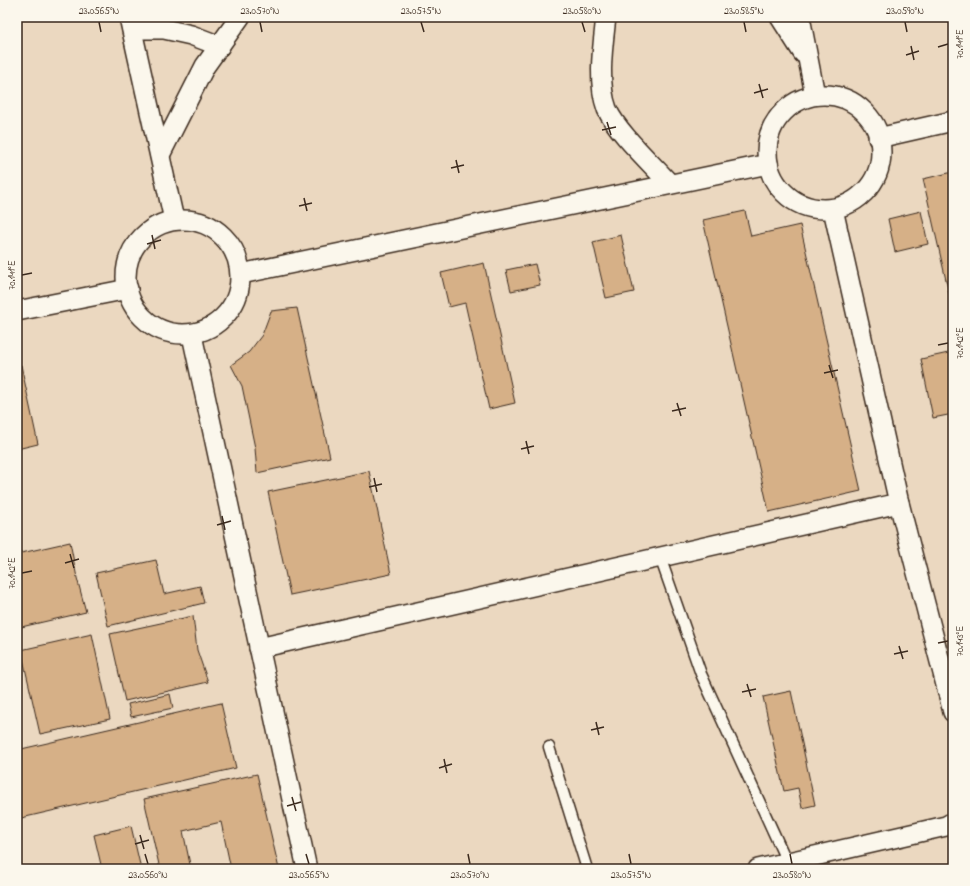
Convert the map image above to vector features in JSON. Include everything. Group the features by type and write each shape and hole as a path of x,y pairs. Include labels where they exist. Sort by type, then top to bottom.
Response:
{"street":[{"path":"160,154 205,66 240,17"},
{"path":"606,17 602,70 603,95 608,110 615,123 670,184"},
{"path":"780,17 808,62"},
{"path":"800,17 815,95"},
{"path":"174,220 130,23 191,35 220,46"},
{"path":"815,95 839,96 860,107 874,124 881,148 879,168 870,186 852,203 833,210 808,208 788,197 774,181 766,157 768,137 779,115 795,102 815,95"},
{"path":"878,138 953,121"},
{"path":"241,274 768,164"},
{"path":"833,210 899,503 953,712"},
{"path":"174,220 198,222 219,233 233,249 241,274 239,293 230,312 212,328 192,335 168,333 147,323 133,306 126,282 127,262 138,241 154,227 174,220"},
{"path":"17,311 128,289"},
{"path":"192,335 307,869"},
{"path":"259,648 899,503"},
{"path":"758,869 946,826 953,822"}],"lane":[{"path":"660,557 701,674 788,862"},
{"path":"549,747 587,869"}],"shaded area":[{"path":"17,17 953,17 953,869 17,869"}],"building":[{"path":"953,172 953,311 923,179"},
{"path":"745,211 751,236 800,225 861,491 769,512 703,220"},
{"path":"921,211 928,244 895,252 888,219"},
{"path":"621,235 634,292 606,298 593,242"},
{"path":"484,263 515,403 489,409 465,303 449,307 441,273"},
{"path":"535,264 540,285 511,291 506,270"},
{"path":"297,308 330,457 257,473 255,448 242,386 231,365 249,352 262,335 271,311"},
{"path":"953,352 953,414 933,418 921,359"},
{"path":"21,365 38,444 17,449 17,366"},
{"path":"369,471 391,574 290,595 268,492"},
{"path":"70,542 86,612 17,628 17,554"},
{"path":"156,560 164,594 200,586 204,603 108,626 96,573"},
{"path":"193,616 197,650 208,682 125,701 110,634"},
{"path":"92,634 110,719 40,734 21,650"},
{"path":"791,691 815,805 802,808 798,788 784,791 763,697"},
{"path":"170,694 173,708 131,717 128,704"},
{"path":"221,703 236,768 17,819 17,750"},
{"path":"257,774 279,869 231,869 221,822 183,831 191,869 160,869 144,799"},
{"path":"131,826 141,869 102,869 94,835"}]}
